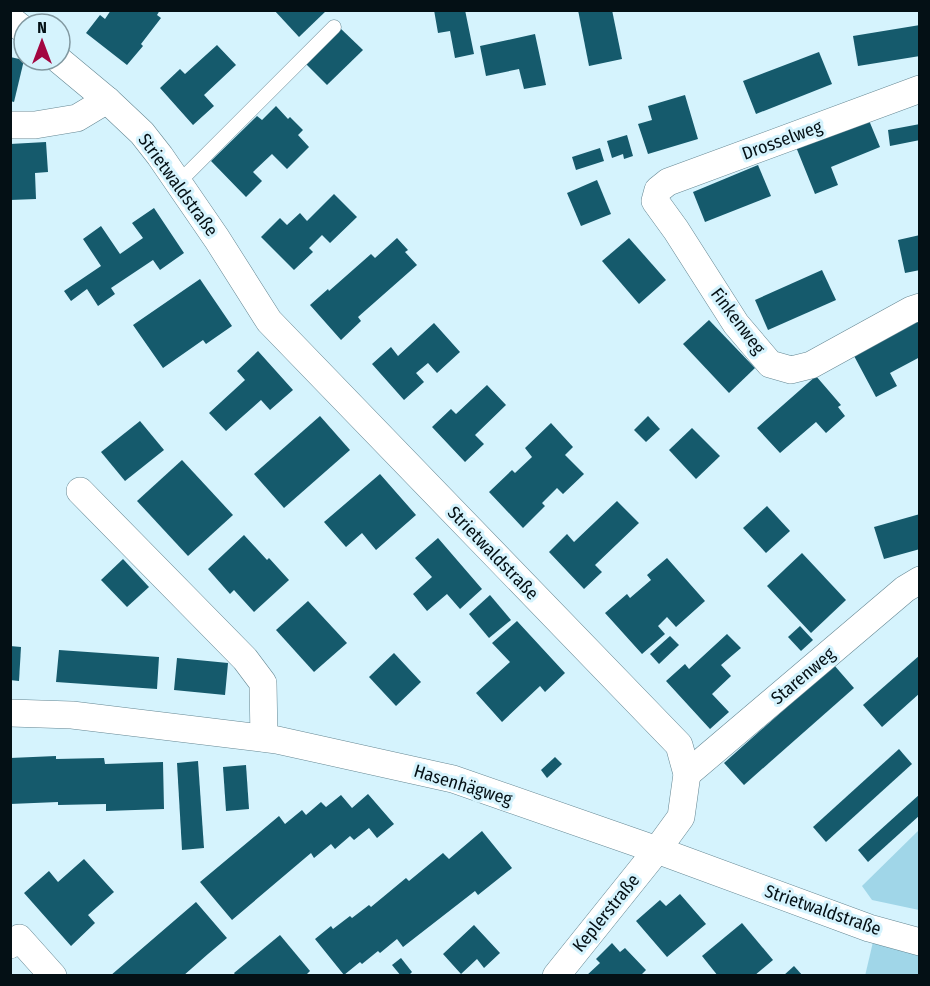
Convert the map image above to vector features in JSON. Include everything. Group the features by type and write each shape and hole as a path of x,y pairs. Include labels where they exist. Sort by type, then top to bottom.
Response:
{"street":[{"name":"Strietwaldstraße","path":"72,71 142,133 217,239 269,321 679,745 687,774 681,818 657,850 869,928 920,942"},
{"name":"Drosselweg","path":"655,201 658,190 668,182 920,89"},
{"path":"10,126 34,125 77,118 107,100"},
{"name":"Finkenweg","path":"655,201 736,324 770,364 791,370 811,365 920,307"},
{"path":"80,491 245,659 263,683 264,738"},
{"name":"Starenweg","path":"687,774 905,589 920,580"},
{"name":"Hasenhägweg","path":"10,713 72,715 277,740 453,779 657,850"},
{"name":"Keplerstraße","path":"556,975 657,850"},
{"path":"10,945 19,938 52,975"}],"lane":[{"path":"178,183 334,27"}],"shaded area":[{"path":"919,830 919,910 872,900 862,886"},
{"path":"873,942 919,953 919,975 865,976"}],"building":[{"path":"111,10 160,10 157,15 161,18 141,44 143,46 127,65 86,33 100,15 105,19"},
{"path":"274,10 327,10 299,37"},
{"path":"434,10 465,10 474,54 455,58 450,31 438,33"},
{"path":"578,10 612,10 622,59 589,66"},
{"path":"920,25 920,56 858,66 853,36"},
{"path":"339,27 363,50 327,85 304,62"},
{"path":"535,34 546,85 524,89 519,69 486,76 480,46"},
{"path":"217,45 236,65 204,95 214,106 193,125 160,88 180,69 185,74"},
{"path":"819,52 832,84 756,114 743,81"},
{"path":"10,57 12,57 12,72 21,72 14,102 10,101"},
{"path":"685,95 698,139 648,154 638,124 652,120 648,106"},
{"path":"276,106 303,130 298,135 309,147 287,169 272,154 253,172 262,181 246,197 211,161 257,116 262,120"},
{"path":"868,118 880,147 831,167 838,185 815,194 796,147"},
{"path":"920,124 920,140 890,146 888,130"},
{"path":"627,135 633,156 624,159 623,154 612,158 607,141"},
{"path":"46,142 48,172 35,173 36,199 10,200 10,144"},
{"path":"600,148 604,161 576,170 572,157"},
{"path":"758,165 771,196 705,222 693,192"},
{"path":"597,180 611,214 581,226 567,193"},
{"path":"334,194 357,217 330,243 322,235 309,248 313,252 294,270 261,237 280,218 287,225 300,213 307,221"},
{"path":"154,208 184,253 160,270 153,260 111,288 115,294 98,306 87,289 71,301 64,291 101,266 83,239 101,226 120,254 143,238 132,223"},
{"path":"920,235 920,270 905,273 898,240"},
{"path":"397,238 408,250 405,252 417,265 358,317 361,321 341,340 310,305 371,254 375,258"},
{"path":"629,238 666,280 639,304 602,261"},
{"path":"822,270 836,300 768,330 755,300"},
{"path":"200,279 232,326 206,344 203,340 163,368 133,325"},
{"path":"920,319 920,357 890,373 897,386 876,397 853,354"},
{"path":"709,320 755,368 729,393 683,344"},
{"path":"434,323 460,352 437,373 428,363 416,373 424,382 404,400 372,364 391,347 398,356"},
{"path":"258,351 293,390 270,410 261,400 226,431 209,413 245,380 237,371"},
{"path":"816,376 841,405 838,407 845,416 826,433 816,422 780,453 757,428"},
{"path":"487,385 506,405 475,435 484,444 465,462 432,427 451,409 456,414"},
{"path":"320,416 350,450 284,508 254,474"},
{"path":"648,416 660,429 646,442 634,430"},
{"path":"140,421 164,450 125,481 101,452"},
{"path":"551,423 573,447 565,455 584,474 563,494 557,488 542,503 545,506 523,528 489,492 512,470 515,473 532,457 525,448"},
{"path":"692,428 720,456 696,479 669,450"},
{"path":"182,460 233,515 188,556 137,501"},
{"path":"380,474 416,515 376,550 362,533 346,547 324,522"},
{"path":"617,501 639,523 595,565 602,572 584,589 549,552 567,534 574,542"},
{"path":"767,506 790,531 766,553 743,528"},
{"path":"920,514 920,549 884,559 874,527"},
{"path":"244,535 289,580 254,612 234,590 230,594 208,569"},
{"path":"438,538 482,589 460,609 447,594 427,611 413,594 432,577 415,558"},
{"path":"802,553 846,600 811,633 767,586"},
{"path":"667,558 705,601 676,627 667,617 658,626 665,634 642,654 605,613 627,594 630,598 651,580 647,575"},
{"path":"123,559 149,587 127,607 101,580"},
{"path":"490,595 511,620 489,638 469,614"},
{"path":"308,601 347,643 314,672 276,630"},
{"path":"517,621 565,673 545,692 540,686 502,722 476,693 510,662 492,643"},
{"path":"800,626 813,640 801,651 788,637"},
{"path":"727,634 741,648 721,665 731,676 712,694 729,712 710,729 666,681 685,664 689,669"},
{"path":"670,636 679,645 659,664 650,654"},
{"path":"10,646 21,647 19,681 10,680"},
{"path":"59,650 159,657 157,689 56,682"},
{"path":"394,653 421,682 396,706 369,677"},
{"path":"920,655 920,693 882,727 863,705"},
{"path":"177,658 228,663 225,695 174,690"},
{"path":"834,665 854,688 744,785 724,763"},
{"path":"899,749 912,764 826,842 813,827"},
{"path":"56,756 56,759 104,758 105,764 163,762 164,809 106,811 106,804 58,805 58,802 10,804 10,758"},
{"path":"555,757 562,764 547,778 541,770"},
{"path":"198,761 204,848 182,850 177,763"},
{"path":"246,765 249,809 226,811 223,767"},
{"path":"368,794 394,824 377,838 369,828 354,840 350,836 335,849 331,844 314,858 311,853 232,920 200,882 279,816 285,824 302,810 306,815 321,802 326,807 341,795 352,808"},
{"path":"920,794 920,815 868,862 858,850"},
{"path":"482,831 512,868 478,895 475,891 403,947 397,939 380,953 378,951 362,964 360,962 344,975 315,939 331,926 333,929 369,905 371,907 406,878 409,881 443,853 449,859"},
{"path":"84,859 114,892 88,915 95,923 71,946 24,893 49,871 58,882"},
{"path":"680,894 706,924 667,957 636,921 660,900 666,906"},
{"path":"196,902 227,938 183,976 110,976"},
{"path":"742,923 773,960 754,976 718,976 702,956"},
{"path":"474,925 500,953 484,968 477,959 461,974 443,954"},
{"path":"280,935 310,971 305,976 236,976 234,973"},
{"path":"612,943 620,952 625,948 646,970 640,976 586,976 600,963 596,959"},
{"path":"401,958 412,972 408,976 401,976 392,965"},
{"path":"794,966 803,976 783,976"}]}
